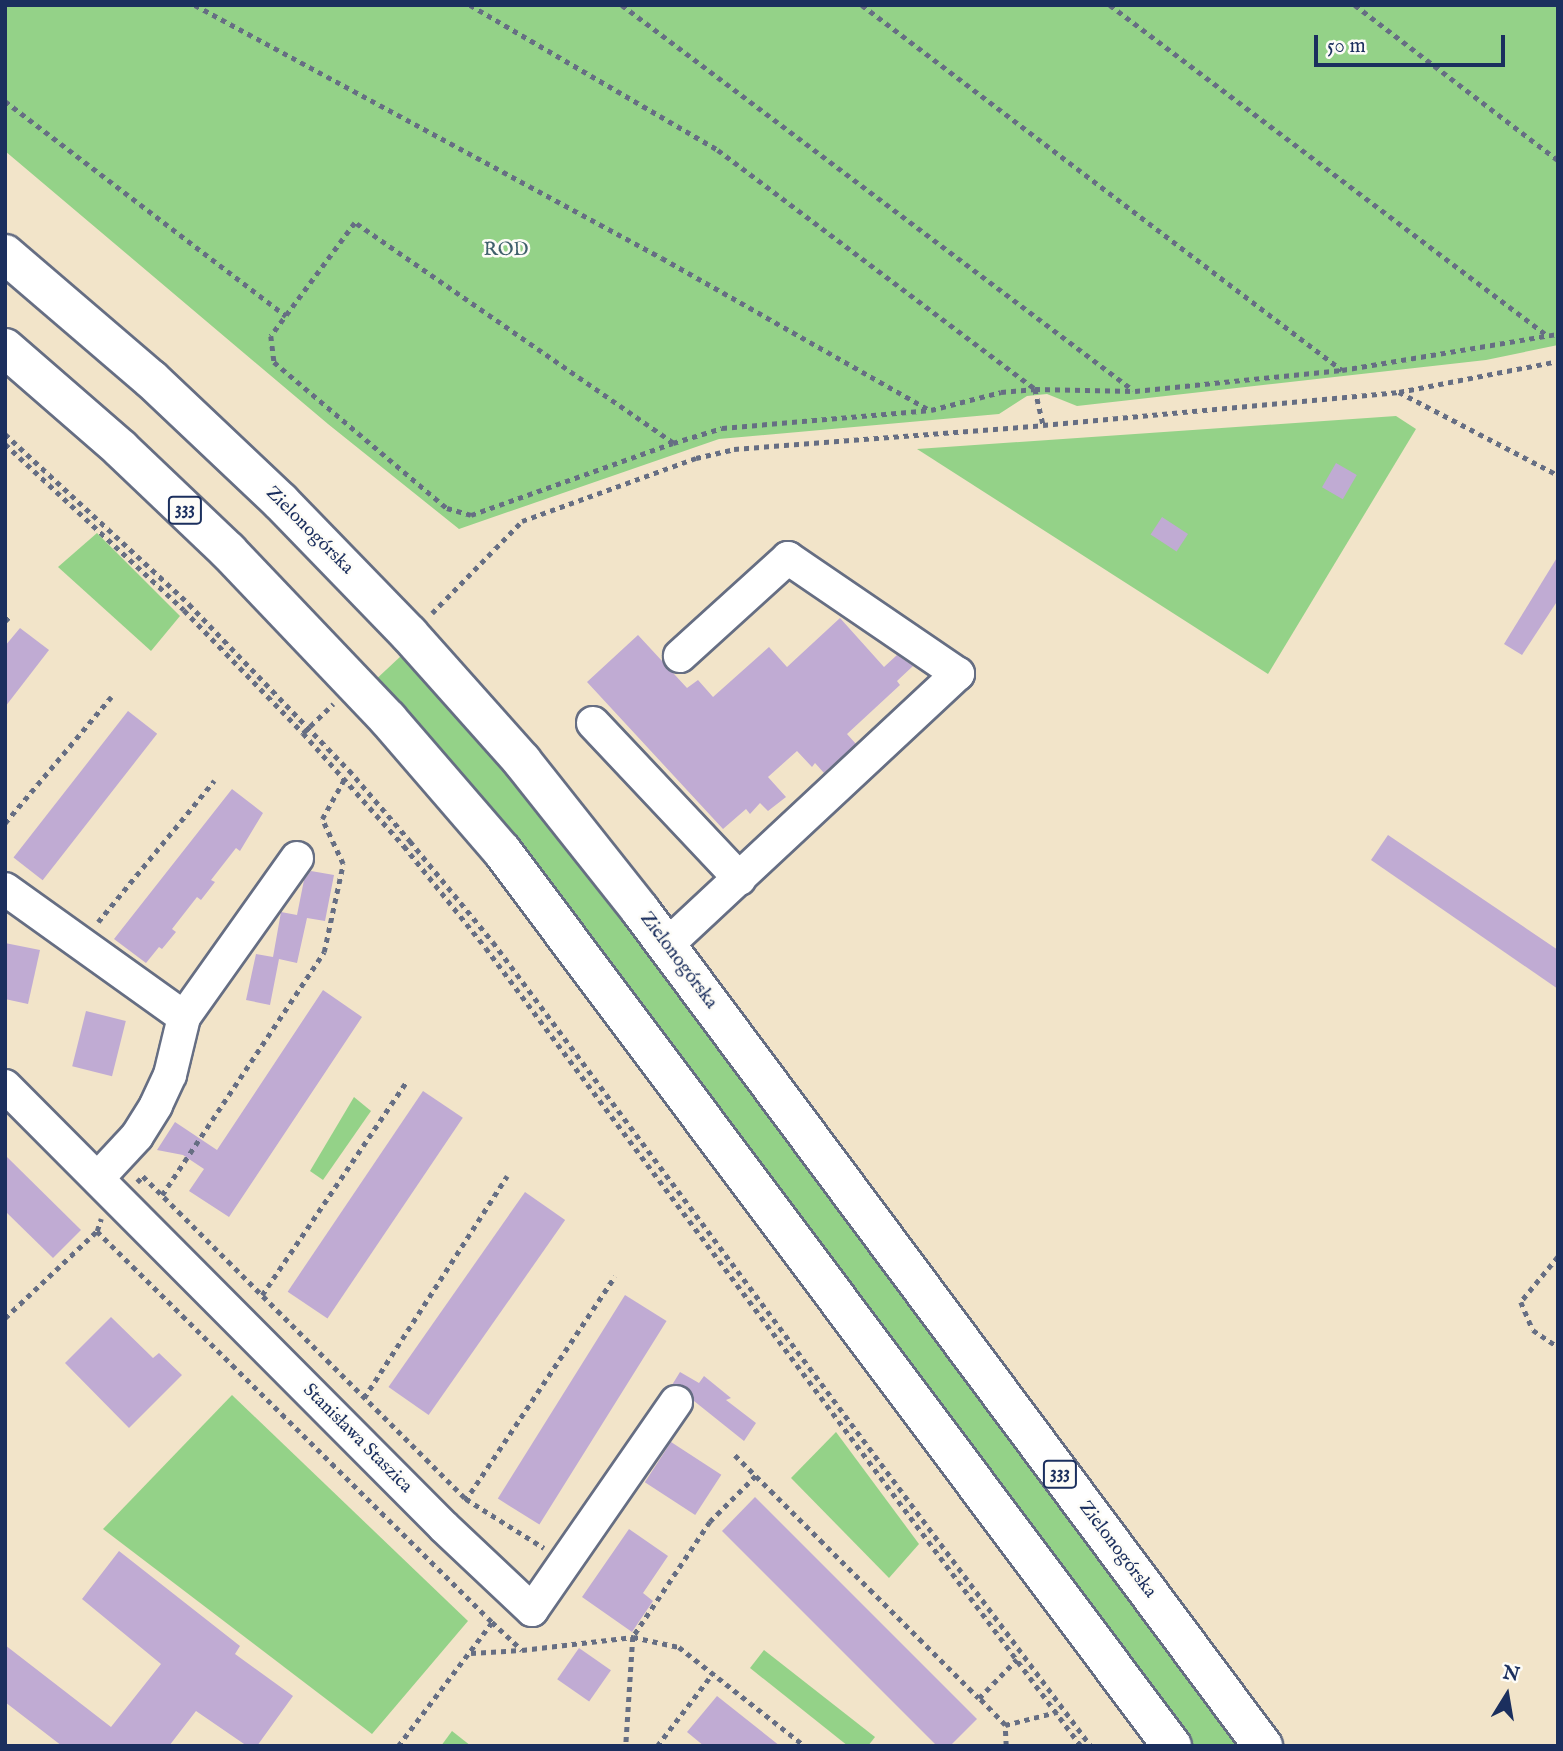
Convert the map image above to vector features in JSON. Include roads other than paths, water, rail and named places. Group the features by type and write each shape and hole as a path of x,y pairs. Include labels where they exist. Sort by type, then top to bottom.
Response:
{"main road":[{"name":"Zielonogórska","path":"5,254 169,395 380,603 548,793 667,945 1263,1746"},
{"name":"333","path":"5,348 121,449 293,617 402,734 502,851 1172,1746"}],"street":[{"path":"667,945 958,674 788,558 680,656"},
{"path":"593,723 740,879"},
{"path":"108,1189 170,1075 184,1017 297,858"},
{"path":"5,890 184,1017"},
{"name":"Stanisława Staszica","path":"5,1086 444,1527 532,1610 676,1402"}],"park label":[{"name":"ROD","path":"506,251"}]}
